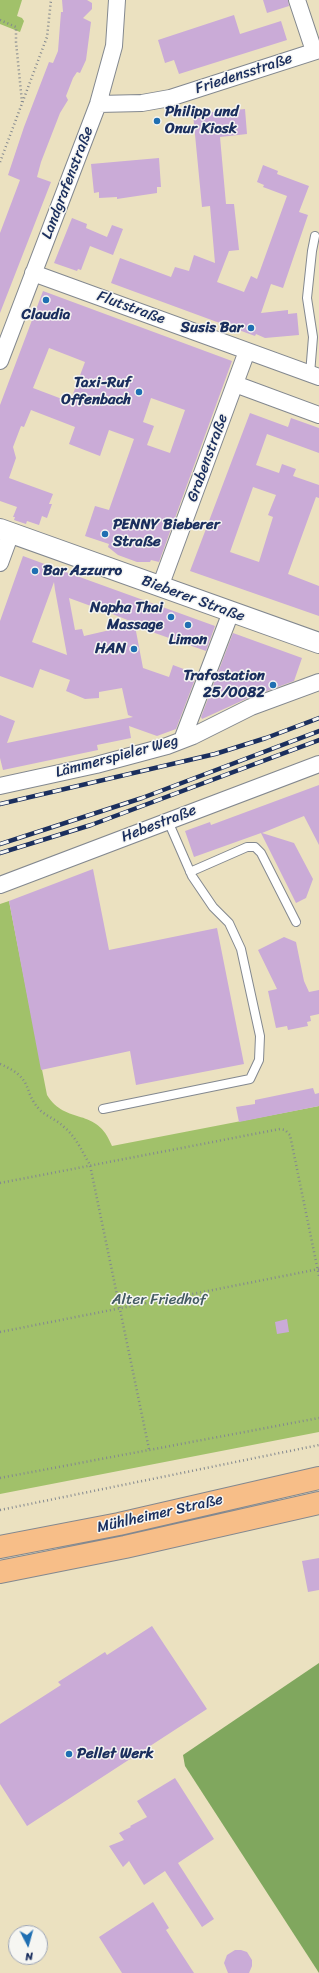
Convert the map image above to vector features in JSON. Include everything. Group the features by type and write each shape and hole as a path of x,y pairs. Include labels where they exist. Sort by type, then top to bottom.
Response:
{"main road":[{"name":"Mühlheimer Straße","path":"0,1548 119,1524 319,1478"},
{"name":"Mühlheimer Straße","path":"0,1572 126,1547 319,1503"}],"street":[{"name":"Landgrafenstraße","path":"0,362 98,104 114,46 117,0"},
{"path":"297,0 316,50"},
{"name":"Friedensstraße","path":"98,104 142,103 170,98 316,50"},
{"name":"Flutstraße","path":"33,273 315,376"},
{"name":"Grabenstraße","path":"160,587 247,350"},
{"path":"235,384 319,415"},
{"path":"0,563 5,531"},
{"name":"Bieberer Straße","path":"5,531 319,643"},
{"path":"182,740 230,612"},
{"name":"Lämmerspieler Weg","path":"0,786 96,765 146,752 182,740 251,707 319,682"},
{"name":"Hebestraße","path":"0,885 319,764"}],"lane":[{"path":"315,236 312,251 308,298 313,337 315,376"},
{"path":"103,1109 250,1079 259,1060 260,1036 241,949 229,923 213,907 190,872 168,821"},
{"path":"190,872 247,847 255,847 261,853 296,922"}],"path":[{"path":"0,162 47,37 51,0"},
{"path":"0,20 16,27 22,103"},
{"path":"0,1064 18,1072 23,1078 40,1109 69,1132 90,1165 149,1449"},
{"path":"0,1183 280,1129 285,1130 290,1135 319,1276"},
{"path":"0,1332 318,1270"},
{"path":"0,1478 319,1418"},
{"path":"0,1510 319,1445"}],"green space":[{"path":"0,0 22,0 17,16 22,18 24,21 20,32 0,24"},
{"name":"Alter Friedhof","path":"9,901 47,1095 63,1110 90,1120 98,1126 106,1134 112,1146 319,1106 319,1432 0,1494 0,904"},
{"path":"319,1663 319,1973 185,1766 183,1755"}],"building":[{"path":"62,0 87,0 92,3 92,9 83,18 91,22 86,60 80,73 77,72 73,78 66,96 68,100 60,113 41,162 37,177 51,182 0,313 0,233 20,180 8,175 24,127 49,62 53,63 58,51 61,12 63,12"},
{"path":"263,0 288,0 289,6 267,13"},
{"path":"234,15 240,34 281,21 287,40 179,74 174,60 165,63 158,40"},
{"path":"245,109 247,134 220,137 226,204 234,204 239,250 229,251 217,282 244,292 251,276 257,279 287,196 263,187 264,185 257,182 263,165 278,171 277,174 309,186 299,212 308,215 283,288 271,284 261,313 288,310 288,314 297,313 299,335 265,338 256,334 255,336 111,283 120,258 171,277 175,267 189,271 194,255 215,263 210,206 202,207 193,114"},
{"path":"159,158 161,187 157,187 157,193 117,199 117,197 99,198 99,192 94,193 91,164"},
{"path":"72,218 87,224 86,228 107,237 112,225 123,229 113,255 90,246 81,270 78,269 77,271 54,263"},
{"path":"43,291 232,361 159,562 151,560 150,562 137,562 118,555 108,547 109,544 85,536 95,506 109,510 134,439 109,430 100,456 69,444 75,427 31,410 24,427 21,426 13,447 16,458 9,478 53,494 49,504 52,504 47,518 42,516 39,525 27,521 26,524 14,520 15,517 13,517 17,507 0,501 0,405","holes":["49,348 85,362 70,402 33,388","151,398 185,410 170,453 147,445 154,426 143,422"]},
{"path":"250,413 288,427 291,418 319,428 319,453 267,434 256,465 279,473 282,464 296,469 293,476 319,485 319,498 316,497 288,574 319,586 319,616 190,571","holes":["253,487 276,495 268,515 273,517 259,562 230,552"]},
{"path":"23,556 58,569 63,568 63,571 215,626 206,651 135,626 143,668 169,677 173,665 197,674 176,729 157,736 129,726 131,738 97,745 98,750 3,770 0,758 0,715 15,721 7,743 133,717 128,715 122,688 99,692 99,698 85,699 66,691 70,680 40,669 33,688 0,676 0,621","holes":["54,582 55,590 67,655 32,642","69,598 110,613 130,621 109,624 110,630 84,636 82,629 75,630"]},
{"path":"233,633 302,658 294,681 248,698 202,719 201,717"},
{"path":"319,785 319,845 304,816 262,833 294,843 313,879 306,898 296,903 261,833 194,857 185,831 210,822 211,825"},
{"path":"93,869 109,950 217,928 244,1064 136,1085 130,1051 41,1070 9,901"},
{"path":"284,937 296,942 304,981 309,992 319,990 319,1014 310,1016 311,1021 307,1022 308,1026 288,1030 287,1026 276,1028 268,991 277,989 258,950"},
{"path":"313,1088 315,1094 319,1093 319,1106 239,1122 236,1107 255,1104 255,1100"},
{"path":"287,1319 289,1332 277,1334 275,1322"},
{"path":"319,1558 319,1590 308,1592 302,1561"},
{"name":"Pellet Werk","path":"152,1626 207,1709 27,1826 0,1784 0,1724 61,1685 58,1682 105,1652 107,1655"},
{"path":"175,1778 214,1839 178,1863 214,1919 202,1927 165,1871 144,1885 129,1861 123,1867 109,1846 124,1840 119,1833 147,1817 137,1801"},
{"path":"153,1902 169,1928 166,1930 194,1973 122,1973 99,1937"},
{"path":"235,1950 247,1952 252,1960 252,1966 249,1973 228,1973 224,1963 227,1955"}],"railway":[{"path":"0,804 215,754 266,738 319,718"},
{"path":"0,844 142,798 319,731"},
{"path":"0,853 91,825 319,740"}],"place":[{"name":"Philipp und Onur Kiosk","path":"157,121"},
{"name":"Claudia","path":"46,300"},
{"name":"Susis Bar","path":"251,328"},
{"name":"Taxi-Ruf Offenbach","path":"139,392"},
{"name":"PENNY Bieberer Straße","path":"105,534"},
{"name":"Bar Azzurro","path":"35,571"},
{"name":"Napha Thai Massage","path":"171,617"},
{"name":"Limon","path":"188,625"},
{"name":"HAN","path":"134,649"},
{"name":"Trafostation 25/0082","path":"273,685"},
{"name":"Pellet Werk","path":"69,1754"}]}
